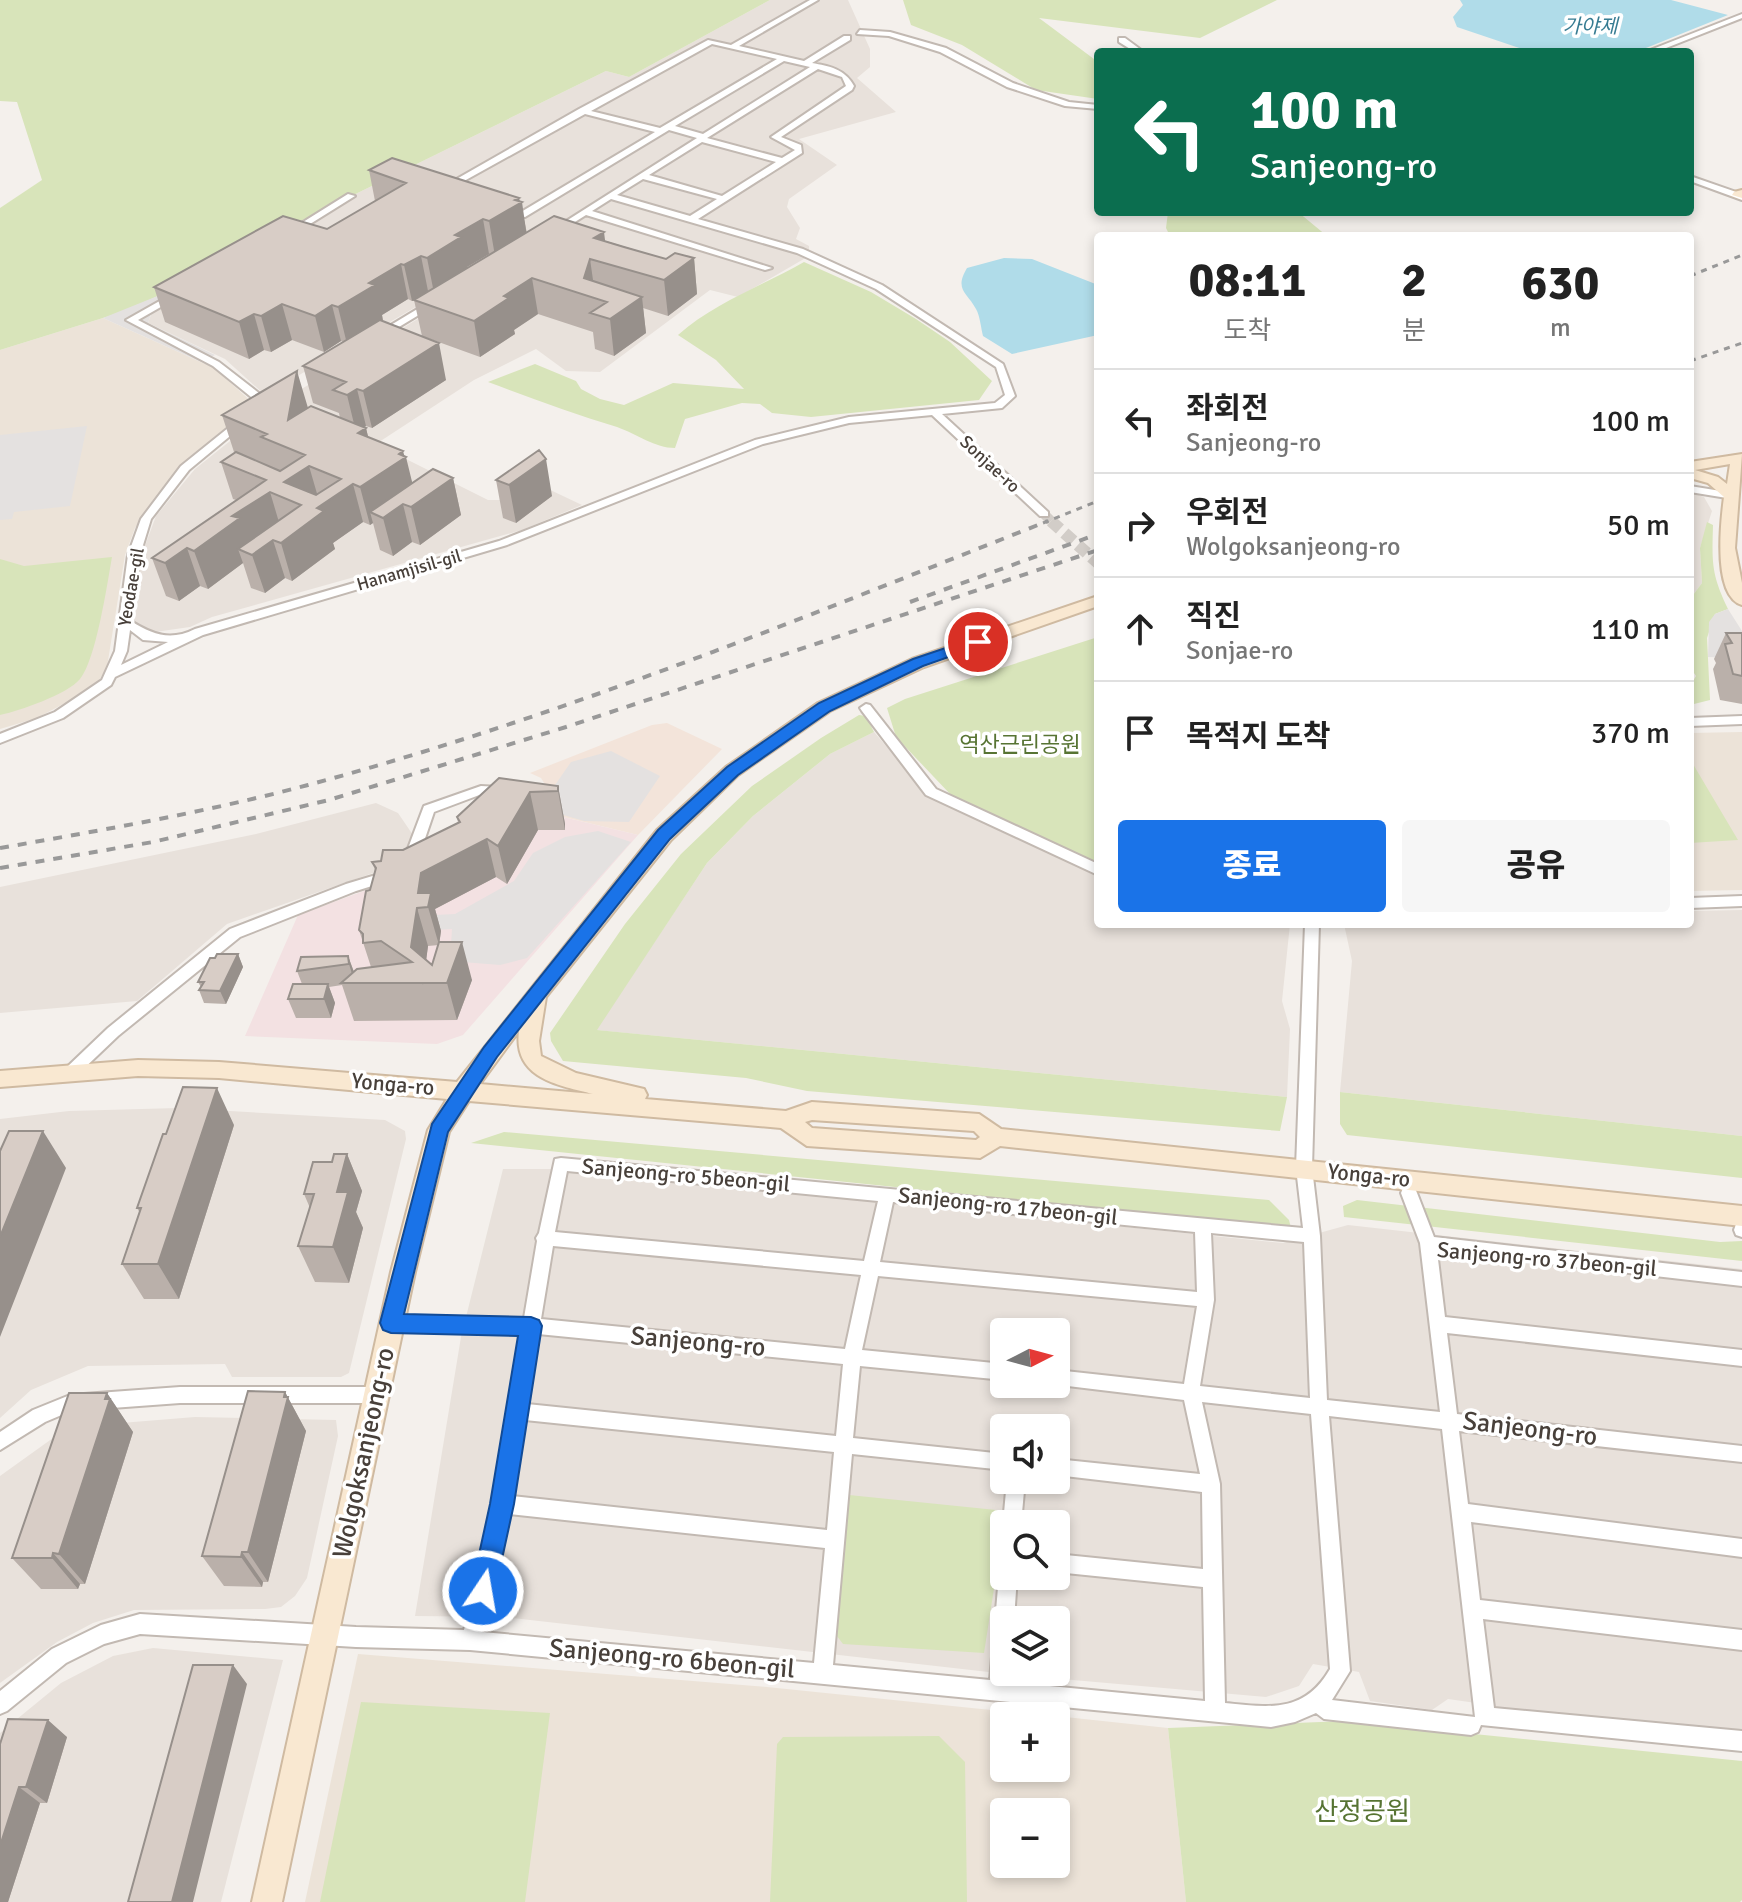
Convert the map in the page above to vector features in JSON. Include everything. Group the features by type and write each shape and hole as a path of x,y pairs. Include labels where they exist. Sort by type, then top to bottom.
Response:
{"main road":[{"path":"1694,465 1740,458 1726,548 1732,579 1742,600"},
{"path":"1694,474 1713,480 1733,496"},
{"path":"464,1090 664,835 732,771 824,707 918,663 1094,602"},
{"path":"537,995 529,1053 535,1066 555,1075 698,1111"},
{"name":"Yonga-ro","path":"0,1079 138,1068 219,1070 786,1120 807,1137 980,1149 996,1137 1742,1216"},
{"name":"Wolgoksanjeong-ro","path":"267,1902 391,1323 439,1130 464,1090"}],"street":[{"path":"734,46 815,0"},
{"path":"1659,48 1742,16"},
{"path":"860,32 890,34 943,50 1010,85 1068,104 1094,107"},
{"path":"805,64 847,38"},
{"path":"1122,40 1134,48"},
{"path":"456,195 443,191 443,188 711,42 817,66 845,76 850,86 775,137 798,147 799,151 691,219"},
{"path":"496,207 522,215 783,59"},
{"path":"552,233 817,66"},
{"path":"582,111 703,138 783,161"},
{"path":"642,176 725,199"},
{"path":"1694,179 1741,195"},
{"path":"287,235 351,196"},
{"path":"611,196 712,225"},
{"path":"585,212 768,268"},
{"path":"673,251 712,225"},
{"name":"Hanamjisil-gil","path":"112,674 183,639 410,568 503,543 759,442 849,420 998,406 1010,396 1000,366 879,287 800,251 712,225"},
{"path":"181,293 131,320 216,364 265,403"},
{"path":"377,337 445,297"},
{"name":"Yeodae-gil","path":"112,674 121,651 134,555 146,519 185,468 277,396"},
{"name":"Sonjae-ro","path":"936,414 1044,514"},
{"path":"1694,490 1733,496"},
{"path":"125,622 147,637 183,639"},
{"path":"0,739 59,715 96,691 112,674"},
{"path":"866,708 931,792 1094,868"},
{"path":"1694,722 1742,720"},
{"path":"71,1072 113,1032 235,933 351,887 399,874 412,857 429,809 481,790 499,791"},
{"path":"1694,903 1742,901"},
{"path":"1312,928 1304,1168 1312,1236 1319,1405"},
{"name":"Sanjeong-ro 5beon-gil","path":"531,1326 544,1238 561,1164 887,1194"},
{"path":"1409,1193 1428,1243"},
{"name":"Sanjeong-ro 17beon-gil","path":"823,1673 852,1357 887,1194 1312,1236"},
{"path":"1203,1225 1206,1300 1191,1391 1211,1484 1215,1712"},
{"path":"544,1238 1206,1300"},
{"name":"Sanjeong-ro 37beon-gil","path":"1742,1279 1428,1243 1463,1512 1485,1717 1742,1741"},
{"name":"Sanjeong-ro","path":"391,1323 531,1326 990,1371"},
{"path":"1438,1324 1742,1358"},
{"path":"470,1640 502,1504 531,1326"},
{"name":"Sanjeong-ro","path":"1070,1379 1450,1419 1742,1454"},
{"path":"0,1442 39,1416 70,1403 186,1395 376,1395"},
{"name":"Sanjeong-ro 6beon-gil","path":"324,1635 470,1640 999,1688 1271,1717 1296,1713 1312,1707 1329,1692 1340,1671 1319,1405"},
{"path":"518,1411 990,1461"},
{"path":"1070,1469 1211,1484"},
{"path":"502,1504 835,1540"},
{"path":"1463,1512 1742,1548"},
{"path":"1070,1564 1213,1579"},
{"path":"999,1688 1007,1590"},
{"path":"1472,1608 1742,1640"},
{"path":"0,1704 59,1656 101,1635 140,1624 324,1635"},
{"path":"1324,1709 1471,1725"}],"shaded area":[{"path":"770,0 848,0 870,49 870,67 857,78 896,112 799,139 837,165 789,199 787,207 800,228 796,239 809,246 809,256 738,297 710,290 600,372 566,371 536,349 474,380 376,444 488,500 500,500 544,487 582,505 522,530 212,617 190,627 155,632 141,629 131,620 142,554 156,516 195,469 275,405 489,276 544,232 265,395 225,359 148,323 152,312 274,234 606,71 629,77"},
{"path":"165,293 152,311 148,323 215,355 201,362 103,318"},
{"path":"103,318 214,368 254,404 180,466 135,528 125,555 107,667 100,679 84,693 37,718 0,729 0,350"},
{"path":"87,426 70,506 14,512 12,519 0,520 0,435"},
{"path":"1694,493 1704,497 1712,511 1700,548 1702,583 1694,594"},
{"path":"1728,609 1742,631 1742,658 1708,657 1709,622 1715,614"},
{"path":"667,723 722,749 638,835 535,810 546,786 541,778 530,773 652,725"},
{"path":"874,732 930,797 1094,872 1094,928 1290,928 1282,1001 1290,1029 1287,1097 596,1030 707,863 753,816 830,754"},
{"path":"1742,732 1742,890 1694,891 1694,733"},
{"path":"611,751 660,776 629,822 584,821 539,808 571,762"},
{"path":"376,803 398,813 415,838 393,866 227,924 137,1001 0,1013 0,887 256,834"},
{"path":"530,809 638,835 463,1035 437,1044 245,1036 298,915 394,880"},
{"path":"598,831 631,842 527,958 500,965 450,961 452,929 433,930 435,915 455,914 514,881 533,853 565,837"},
{"path":"1742,910 1742,1136 1340,1092 1352,961 1345,928 1694,928 1694,911"},
{"path":"178,1108 385,1120 405,1131 406,1139 349,1373 341,1377 232,1377 225,1364 88,1366 31,1390 0,1418 0,1119 69,1111"},
{"path":"503,1169 559,1169 1283,1243 1348,1225 1742,1269 1742,1750 1555,1731 1483,1704 1448,1699 1432,1710 1370,1701 1359,1672 1313,1664 1299,1686 1266,1697 1070,1680 1070,1606 990,1606 990,1672 504,1617 415,1616 461,1337"},
{"path":"195,1417 336,1420 338,1436 307,1578 295,1596 281,1607 265,1609 134,1610 93,1623 57,1642 0,1683 0,1476 53,1438 84,1426"},
{"path":"153,1648 283,1660 221,1902 0,1902 0,1733 61,1683 113,1656"},
{"path":"358,1654 767,1687 990,1710 990,1782 1070,1782 1070,1718 1168,1728 1186,1902 305,1902"}],"green space":[{"path":"0,0 770,0 629,77 606,71 274,234 165,293 119,313 0,350 0,208 42,180 17,102 0,101"},
{"path":"903,0 1277,0 1200,38 1039,18 1094,59 1094,98 1036,90 962,45 911,25"},
{"path":"1168,216 1303,216 1322,232 1168,232"},
{"path":"804,262 871,292 950,342 992,381 979,400 811,417 772,413 760,404 742,403 685,419 675,448 653,443 617,427 488,382 535,364 576,381 581,389 600,399 624,405 673,383 744,389 716,360 678,335 723,304"},
{"path":"1707,522 1713,525 1714,568 1728,609 1715,614 1707,638 1710,700 1694,704 1694,594 1702,583 1700,548"},
{"path":"112,557 96,639 80,679 54,696 0,715 0,559 24,566"},
{"name":"역산근린공원","path":"1094,638 1094,861 951,795 896,737 887,708 905,699"},
{"path":"859,715 866,716 874,732 830,754 753,816 707,863 597,1030 1287,1097 1280,1131 807,1091 746,1078 563,1061 551,1041 550,1033 625,924 681,854 752,786"},
{"path":"1694,766 1738,840 1694,843"},
{"path":"1340,1092 1742,1136 1742,1178 1347,1135 1340,1124"},
{"path":"504,1132 1269,1200 1289,1220 1291,1228 471,1143"},
{"path":"1357,1200 1720,1242 1742,1241 1742,1261 1344,1217 1343,1206"},
{"path":"849,1495 996,1510 990,1510 990,1590 994,1590 984,1653 843,1644 830,1627"},
{"path":"361,1702 550,1713 525,1902 320,1902"},
{"name":"산정공원","path":"1346,1721 1742,1761 1742,1900 1186,1902 1168,1728"},
{"path":"939,1736 965,1762 967,1902 770,1902 777,1744 783,1737"}],"water":[{"name":"가야제","path":"1460,0 1671,0 1728,15 1646,48 1519,48 1457,27 1453,17 1463,5"},
{"path":"1004,258 1032,259 1094,283 1094,336 1012,354 983,336 977,312 962,286 967,268"}],"building":[{"path":"392,158 519,198 515,200 522,202 489,221 483,219 455,235 461,237 427,258 421,256 401,264 369,283 375,285 338,307 332,305 315,316 282,304 261,316 254,314 239,322 154,287 283,216 327,229 406,183 369,170"},
{"path":"554,216 604,232 594,238 624,247 666,259 675,253 694,258 664,280 590,259 584,278 642,297 610,319 590,313 607,302 532,278 474,321 414,300"},
{"path":"380,320 439,343 363,391 357,389 347,395 333,390 346,382 303,366"},
{"path":"297,371 288,420 311,406 366,428 358,433 403,451 399,454 406,457 360,487 353,484 317,508 324,511 281,543 273,540 252,555 238,549 301,505 270,492 232,516 240,518 194,551 187,548 165,563 152,558 266,480 221,462 236,452 280,471 305,455 261,437 267,434 222,415","holes":["309,466 341,479 316,495 284,482"]},
{"path":"539,450 546,459 509,485 496,480"},
{"path":"433,469 453,478 411,507 403,504 383,518 370,512"},
{"path":"1726,633 1742,633 1742,676 1733,674 1725,644 1732,643"},
{"path":"499,778 558,786 558,791 530,792 498,846 487,839 421,873 418,893 431,893 428,907 417,908 411,947 432,965 439,942 462,942 447,983 341,983 357,969 412,962 381,941 363,943 363,934 359,930 366,891 370,890 376,868 372,862 381,861 383,850 403,850 460,822 457,817"},
{"path":"217,954 238,954 220,991 199,990 204,982 198,982 210,958 215,958"},
{"path":"348,956 349,964 297,971 301,957"},
{"path":"293,984 328,984 324,999 288,999"},
{"path":"183,1087 217,1088 158,1264 122,1264 141,1208 137,1208"},
{"path":"9,1131 43,1131 0,1237 0,1151"},
{"path":"334,1154 347,1154 337,1192 348,1192 333,1247 298,1246 314,1194 304,1194 313,1162 332,1162"},
{"path":"248,1391 285,1392 284,1397 288,1397 248,1552 242,1552 241,1557 202,1556"},
{"path":"69,1393 107,1393 105,1399 110,1399 59,1554 53,1553 52,1558 12,1558"},
{"path":"193,1665 233,1665 172,1902 128,1902"},
{"path":"8,1719 48,1720 26,1787 19,1787 0,1846 0,1744"}],"tunnel":[{"path":"1044,514 1051,521"},
{"path":"1051,521 1094,559"}],"railway":[{"path":"1694,274 1742,255"},
{"path":"1694,360 1742,343"},
{"path":"1048,521 1094,503"},
{"path":"0,848 232,804 308,785 496,729 682,664 1048,521"},
{"path":"1043,523 1048,521"},
{"path":"910,602 1094,535"},
{"path":"0,868 153,842 329,800 566,727 1094,551"}],"route":[{"path":"483,1591 502,1504 531,1326 391,1323 439,1130 491,1052 664,835 732,771 824,707 918,663 978,642"}]}
